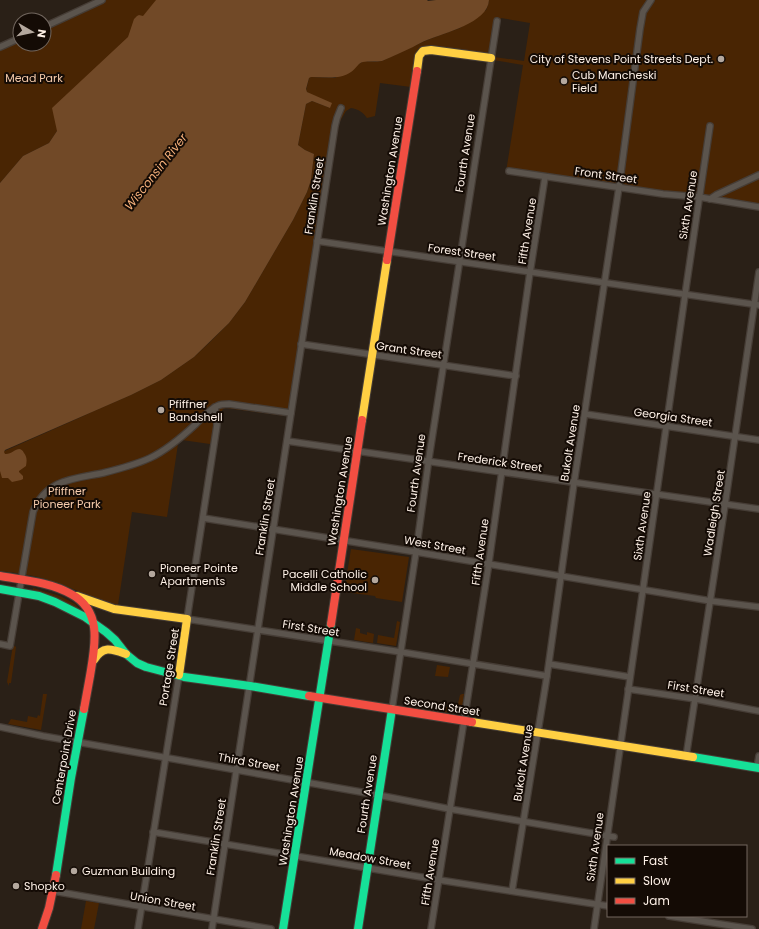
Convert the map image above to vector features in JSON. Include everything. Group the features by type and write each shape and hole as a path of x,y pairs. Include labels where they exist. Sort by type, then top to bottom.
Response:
{"street":[{"path":"52,23 102,0"},
{"name":"Bukolt Avenue","path":"512,891 562,576 574,483 619,187 643,12 651,0"},
{"name":"Fourth Avenue","path":"358,929 497,21"},
{"path":"0,47 12,42"},
{"name":"Washington Avenue","path":"283,929 329,642 419,56 423,51 430,50 491,58"},
{"name":"Franklin Street","path":"212,929 250,686 316,241 335,126 341,108"},
{"name":"Sixth Avenue","path":"594,929 710,126"},
{"name":"Front Street","path":"509,171 663,194 710,199"},
{"path":"710,199 759,174"},
{"name":"Fifth Avenue","path":"431,929 489,564 530,272 545,177"},
{"path":"710,199 759,207"},
{"name":"Forest Street","path":"316,241 685,294"},
{"name":"Wadleigh Street","path":"686,757 757,304 759,272"},
{"path":"685,294 757,304"},
{"name":"Grant Street","path":"301,344 516,376"},
{"path":"0,644 10,646 33,512 39,500 51,488 63,482 118,469 149,459 173,444 211,410 220,405 229,404 291,413"},
{"name":"Portage Street","path":"138,929 217,425 215,407"},
{"name":"Georgia Street","path":"585,414 759,440"},
{"name":"Frederick Street","path":"287,441 759,509"},
{"name":"West Street","path":"203,518 711,601 759,607"},
{"name":"First Street","path":"0,576 43,583 114,608 547,676"},
{"path":"0,589 46,598 93,622 110,635 126,654"},
{"name":"Centerpoint Drive","path":"42,929 53,891 93,663 95,643 91,615 87,607 73,594"},
{"path":"93,663 98,654 106,649 112,649 126,654"},
{"name":"Second Street","path":"126,654 136,663 146,667 184,677 320,697 758,768"},
{"path":"548,664 630,678"},
{"name":"First Street","path":"628,689 759,711"},
{"name":"Third Street","path":"0,728 614,837"},
{"path":"758,768 759,756"},
{"name":"Meadow Street","path":"153,832 439,880 607,906"},
{"name":"Union Street","path":"53,891 271,929"},
{"path":"675,917 752,929"}],"green space":[{"name":"Mead Park","path":"102,0 161,0 49,143 23,156 0,183 0,47 12,42 12,52 52,52 52,23"},
{"name":"Pfiffner Pioneer Park","path":"489,0 759,0 759,205 513,169 506,172 523,65 493,60 494,57 524,61 530,23 501,18 500,21 494,21 489,51 487,54 427,47 411,87 380,83 375,116 367,118 360,111 351,108 346,111 339,123 293,417 226,408 222,411 217,445 182,440 178,444 167,517 132,512 118,605 45,579 26,574 0,571 0,453 131,395 161,380 194,357 229,323 245,302 293,220 307,192 311,180 314,154 298,145 306,104 312,101 330,108 307,92 306,90 309,78 335,78 364,61 382,61 427,40 460,28 486,10"},
{"path":"351,549 409,557 402,602 376,598 375,596 344,592"},
{"path":"33,588 60,596 75,604 82,611 52,596 33,590"},
{"path":"397,621 400,622 396,646 377,643 378,635 394,638"},
{"path":"356,628 360,629 360,633 367,635 367,632 374,634 373,643 354,640"},
{"path":"13,645 16,647 11,683 9,683 9,686 7,682"},
{"path":"437,665 450,667 448,677 435,676"},
{"path":"43,694 47,694 41,730 8,724 11,719 27,722 28,716 37,718 38,715 40,716"},
{"path":"464,694 461,714 444,712 443,710 446,707 457,708 460,695"},
{"path":"86,901 99,903 94,929 81,929"}],"water":[{"name":"Wisconsin River","path":"156,0 489,0 487,8 481,15 464,26 425,41 382,61 361,63 347,75 332,78 309,78 306,89 307,92 332,103 330,108 312,101 306,104 298,145 314,154 311,180 307,192 293,220 245,302 229,323 194,357 161,380 131,395 5,450 5,454 8,454 20,449 25,454 27,460 26,466 19,471 23,476 23,479 12,482 8,478 2,478 0,471 0,183 23,156 49,143 57,131 52,108 128,37 134,19 139,15 143,16"}],"traffic: fast":[{"path":"0,589 39,596 85,617 115,640 126,654 137,663 146,667 184,677 309,696"},
{"path":"283,929 331,624"},
{"path":"56,875 71,778 84,709"},
{"path":"358,929 392,709"},
{"path":"693,757 759,768"}],"traffic: slow":[{"path":"417,71 419,56 423,51 431,50 491,58"},
{"path":"362,420 387,260"},
{"path":"77,596 114,609 187,619 179,675"},
{"path":"94,660 97,655 104,650 112,650 126,654"},
{"path":"472,722 693,757"}],"traffic: jam":[{"path":"387,260 417,71"},
{"path":"331,624 362,420"},
{"path":"0,576 36,582 63,590 81,601 88,610 92,620 95,641 84,709"},
{"path":"309,696 472,722"},
{"path":"42,929 49,908 56,875"}],"place":[{"name":"City of Stevens Point Streets Dept.","path":"721,59"},
{"name":"Cub Mancheski Field","path":"564,81"},
{"name":"Pfiffner Bandshell","path":"161,410"},
{"name":"Pioneer Pointe Apartments","path":"152,574"},
{"name":"Pacelli Catholic Middle School","path":"375,580"},
{"name":"Guzman Building","path":"74,871"},
{"name":"Shopko","path":"16,886"}]}
